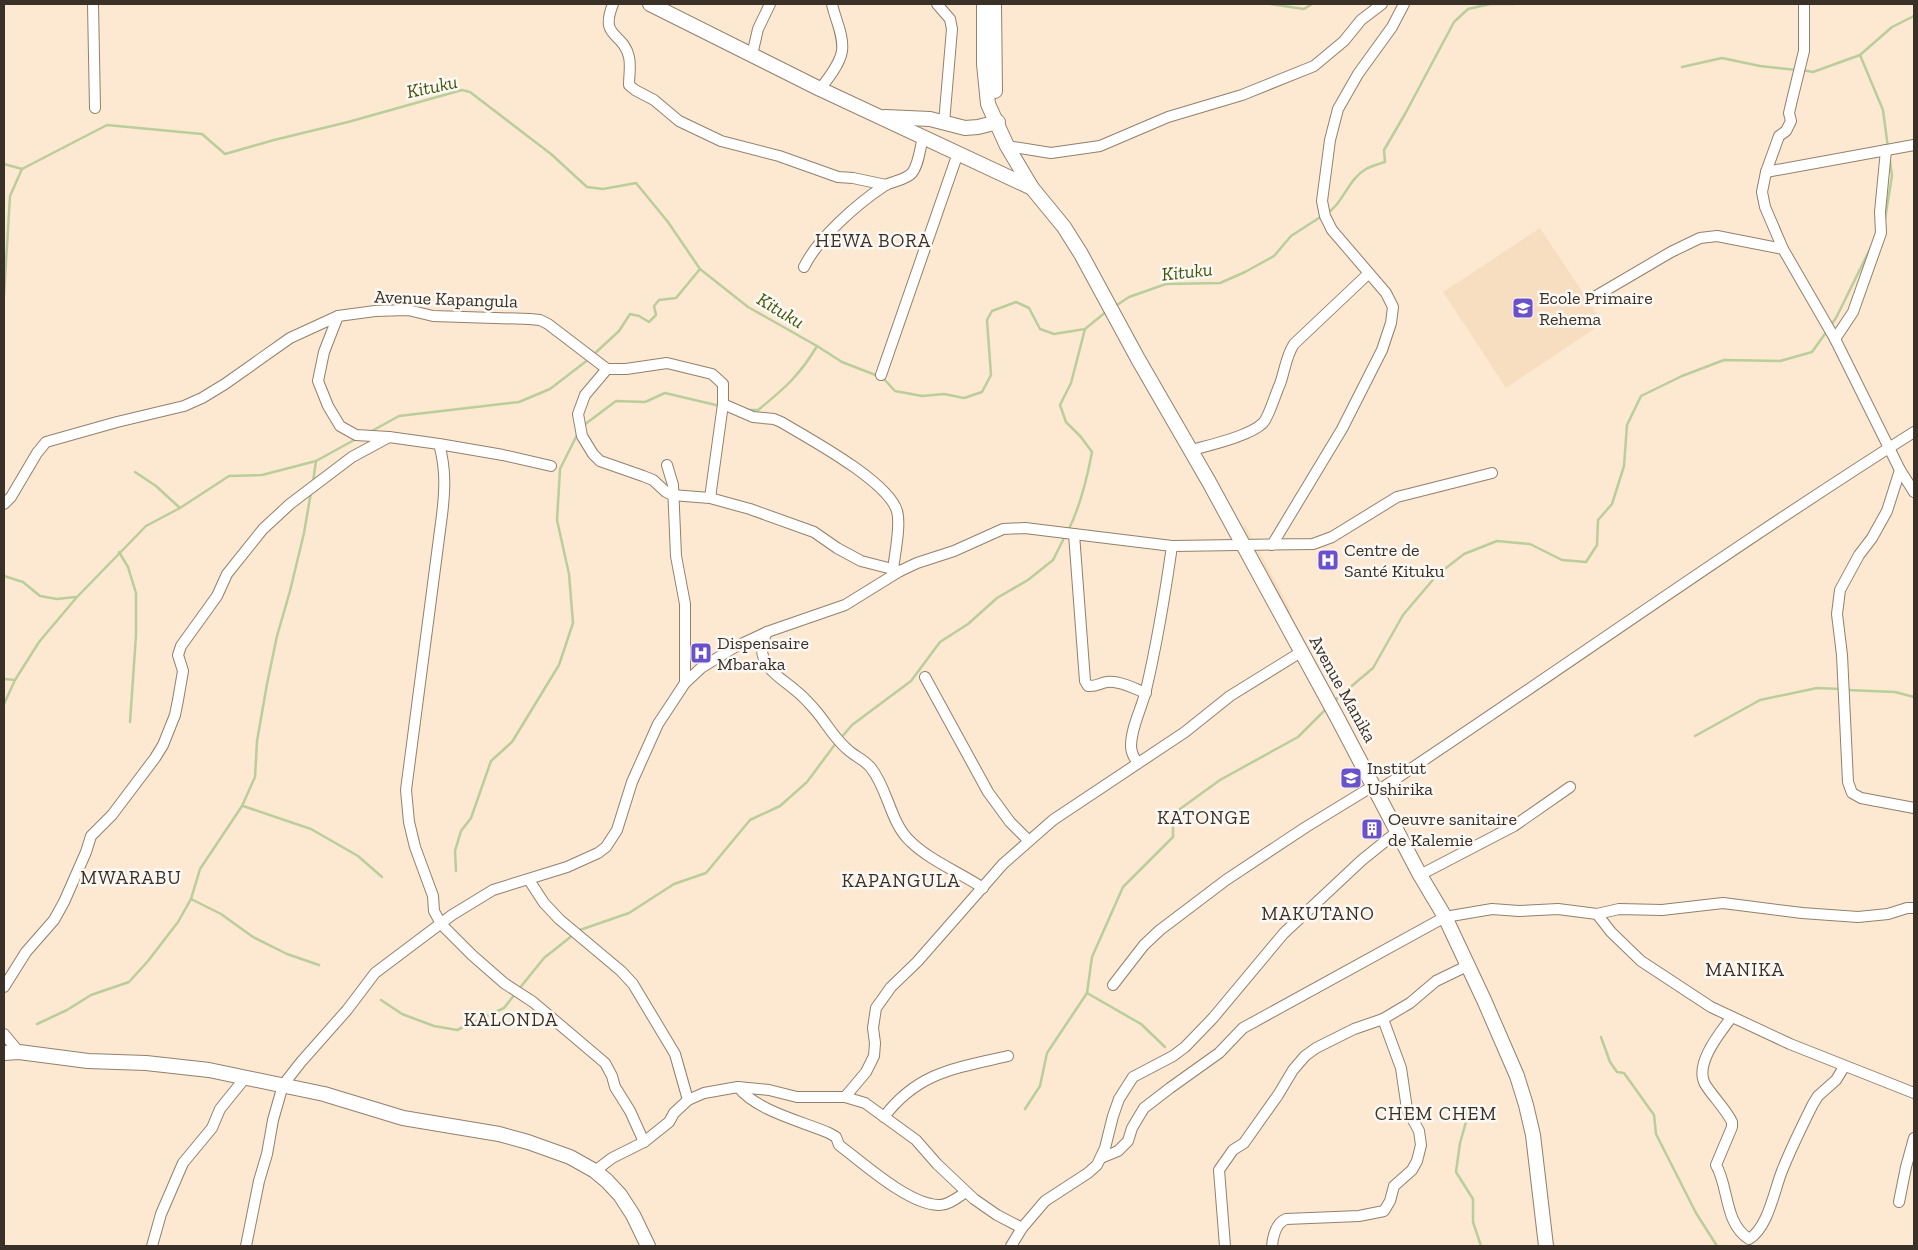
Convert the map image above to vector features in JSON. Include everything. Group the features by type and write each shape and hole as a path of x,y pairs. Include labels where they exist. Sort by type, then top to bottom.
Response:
{"street":[{"path":"93,4 95,108"},
{"path":"613,4 608,17 608,24 612,32 625,47 630,58 630,85 635,90 654,100 679,121 721,141 779,156 838,177 886,185"},
{"path":"650,4 820,89 1032,188"},
{"path":"752,55 758,29 770,4"},
{"path":"820,89 842,52 841,37 832,4"},
{"path":"937,4 950,19 952,29 944,123"},
{"path":"984,4 984,64 988,104 998,122"},
{"path":"994,4 995,91 998,122"},
{"path":"1007,146 1051,153 1100,146 1168,117 1242,95 1314,66 1344,41 1361,20 1382,4"},
{"path":"1272,545 1338,436 1382,350 1391,323 1393,306 1386,293 1332,230 1325,216 1322,186 1330,140 1338,109 1358,74 1392,27 1404,4"},
{"path":"1804,4 1804,51 1792,100 1791,121 1786,131 1780,136 1766,172 1762,192 1765,207 1783,249 1835,339 1900,470 1914,492"},
{"path":"879,117 930,119 965,128 978,128 998,122"},
{"name":"Avenue Manika","path":"998,122 1007,146 1032,188 1064,227 1081,254 1192,450 1420,875 1445,917 1516,1076 1533,1135 1546,1246"},
{"path":"804,267 812,251 859,205 886,185 911,175 916,167 923,137"},
{"path":"1766,172 1914,145"},
{"path":"1835,339 1853,312 1880,233 1880,212 1886,150"},
{"path":"882,374 958,153"},
{"path":"1596,296 1671,252 1700,238 1717,236 1783,249"},
{"path":"1192,450 1246,432 1264,422 1269,414 1280,382 1288,352 1294,344 1368,274"},
{"name":"Avenue Kapangula","path":"4,504 11,497 37,452 46,442 184,406 225,384 290,338 338,316 375,311 408,310 433,316 540,320 607,369"},
{"path":"338,316 324,352 318,382 328,406 340,426 356,435 389,437 503,454 551,466"},
{"path":"710,498 723,404 723,384 718,378 704,371 667,363 626,369 607,369 585,395 578,414 582,436 593,454 600,461 653,480 672,495 710,498 750,509 814,532 852,557 896,570"},
{"path":"723,404 753,417 763,417 781,422 870,478 892,502 897,511 896,570"},
{"path":"1113,985 1144,945 1160,930 1226,880 1306,827 1375,789 1595,646 1658,600 1914,432"},
{"path":"4,987 26,952 54,920 64,902 91,836 112,815 163,745 175,715 183,671 178,655 180,646 217,596 227,574 263,529 290,504 352,457 389,437"},
{"path":"439,444 444,463 443,507 406,790 409,822 415,847 433,896 434,911 441,924 504,983 533,1002 605,1063 612,1076 615,1088 630,1111 644,1142"},
{"path":"667,465 672,478 676,556 685,604 685,684"},
{"path":"1900,470 1887,511 1872,538 1859,555 1840,590 1837,614 1842,655 1848,782 1852,793 1860,798 1914,808"},
{"path":"246,1246 273,1120 283,1086 375,973 385,964 462,908 492,890 567,867 598,853 612,839 617,830 632,782 658,724 685,684 701,668 715,659 767,632 845,605 896,570 954,551 1003,529 1025,528 1172,546 1313,544 1332,537 1397,497 1492,473"},
{"path":"1074,534 1085,681 1088,686 1094,687 1107,682 1146,692"},
{"path":"1138,763 1131,747 1146,692 1158,634 1172,546"},
{"path":"767,632 762,646 765,662 776,675 804,698 848,751 870,766 882,785 894,816 907,839 922,853 963,874 983,888"},
{"path":"845,1097 866,1072 874,1056 873,1028 876,1008 891,987 917,962 1003,864 1028,840 1053,820 1185,732 1230,696 1301,652"},
{"path":"925,677 988,792 1010,822 1028,840"},
{"path":"1420,875 1514,826 1570,787"},
{"path":"1011,1246 1022,1228 1045,1202 1088,1173 1101,1158 1119,1099 1134,1078 1174,1056 1185,1046 1212,1018 1284,933 1362,860 1398,831"},
{"path":"529,880 544,903 559,919 621,971 633,984 675,1054 688,1100"},
{"path":"1101,1158 1118,1151 1128,1141 1132,1128 1144,1108 1219,1054 1244,1028 1445,917 1492,909 1519,911 1558,908 1597,914 1620,909 1662,910 1723,903 1802,913 1858,917 1914,908"},
{"path":"1597,914 1611,932 1641,961 1669,981 1731,1018 1844,1067 1914,1093"},
{"path":"1225,1246 1219,1170 1233,1150 1244,1143 1298,1062 1316,1048 1383,1019 1410,1003 1436,981 1467,966"},
{"path":"1731,1018 1711,1046 1703,1071 1703,1081 1732,1122 1732,1127 1716,1165 1721,1174 1730,1212 1743,1235 1749,1239 1755,1236 1765,1219 1782,1171 1813,1104 1818,1096 1836,1080 1844,1067"},
{"path":"1272,1246 1281,1221 1286,1219 1358,1216 1384,1211 1390,1201 1394,1186 1412,1170 1417,1161 1421,1145 1419,1131 1408,1109 1401,1068 1383,1019"},
{"path":"4,1034 19,1052"},
{"path":"4,1054 19,1052 88,1061 178,1065 324,1094 403,1118 499,1134 570,1157 595,1171 606,1180 624,1202 633,1215 648,1246"},
{"path":"884,1117 896,1100 915,1085 949,1069 1008,1056"},
{"path":"152,1246 161,1214 183,1163 212,1128 220,1109 245,1078"},
{"path":"595,1171 612,1158 644,1142 669,1122 674,1113 688,1100 704,1092 738,1087 769,1090 797,1096 845,1097 865,1103 916,1140 966,1192 997,1215 1022,1228"},
{"path":"738,1087 747,1098 762,1107 829,1133 836,1138 839,1145 880,1178 921,1201 938,1206 950,1202 966,1192"},
{"path":"1900,1202 1906,1166 1914,1138"}],"shaded area":[{"name":"Ecole Primaire Rehema","path":"1540,228 1603,323 1506,388 1443,292"},
{"path":"1245,525 1292,612 1284,616 1237,529"}],"waterway":[{"path":"1270,4 1304,9 1312,4"},
{"name":"Kituku","path":"1326,214 1337,204 1360,173 1385,162 1384,150 1454,22 1468,9 1490,4 1514,4"},
{"path":"1802,70 1813,72 1860,55 1892,27 1914,16"},
{"path":"1860,55 1883,110 1888,148"},
{"path":"1682,67 1722,58 1760,66 1796,70"},
{"name":"Kituku","path":"4,295 10,196 22,169 107,125 202,134 225,154 462,90 470,92 551,154 587,187 603,189 636,183 668,222 700,269 748,307 842,362 878,376"},
{"path":"1885,219 1892,176 1890,161"},
{"path":"4,164 22,169"},
{"name":"Kituku","path":"1114,307 1129,297 1166,284 1220,283 1274,256 1291,236 1322,216"},
{"path":"1830,326 1836,318 1871,247"},
{"path":"593,355 619,331 630,314 639,316 649,322 656,315 654,306 659,300 676,298 700,269"},
{"name":"Kituku","path":"883,378 895,391 922,396 944,394 964,398 982,392 991,375 987,320 992,311 1016,302 1029,308 1040,329 1054,334 1085,329 1107,311"},
{"path":"1068,531 1083,493 1092,452 1081,437 1066,422 1060,405 1071,383 1085,329"},
{"path":"1334,701 1373,668 1403,615 1437,575 1464,554 1497,541 1530,544 1562,560 1586,562 1597,545 1598,520 1612,504 1624,466 1627,425 1641,396 1682,376 1724,360 1780,361 1812,352 1827,331"},
{"path":"747,410 758,410 784,388 798,373 817,346"},
{"path":"370,432 399,416 519,402 550,389 589,359"},
{"path":"584,425 616,401 645,402 665,393 720,406"},
{"path":"456,871 455,851 461,831 471,818 491,761 512,742 559,665 573,623 569,574 557,520 560,469 578,433"},
{"path":"4,704 15,680 39,642 77,597 146,526 180,508 229,476 262,475 316,461 356,439"},
{"path":"313,482 316,461"},
{"path":"135,472 156,486 180,508"},
{"path":"37,1024 67,1010 91,995 129,982 178,922 191,899 200,869 242,806 255,777 257,741 267,684 277,636 304,533 311,492"},
{"path":"840,739 852,725 911,681 940,642 968,624 997,598 1028,580 1053,560 1065,536"},
{"path":"119,552 128,567 136,593 136,635 130,722"},
{"path":"4,576 23,582 40,596 57,599 76,597"},
{"path":"4,679 15,680"},
{"path":"1695,736 1760,700 1817,688 1841,689"},
{"path":"1847,690 1895,692 1914,697"},
{"path":"1025,1109 1040,1086 1047,1053 1087,993 1092,957 1123,887 1173,837 1173,814 1220,780 1298,737 1327,708"},
{"path":"577,931 629,913 674,884 706,873 750,820 780,806 807,782 836,743"},
{"path":"243,806 311,829 358,856 382,877"},
{"path":"191,899 221,914 253,937 287,954 319,965"},
{"path":"519,989 544,958 573,935"},
{"path":"1087,993 1141,1024 1165,1047"},
{"path":"381,1000 402,1014 434,1026 457,1030 504,1008 515,994"},
{"path":"1601,1037 1610,1062 1617,1072 1624,1073 1654,1115 1656,1134 1696,1213 1717,1246"},
{"path":"1465,1106 1466,1122 1460,1143 1456,1172 1473,1199 1473,1222 1481,1246"}],"place":[{"name":"Ecole Primaire Rehema","path":"1523,308"},
{"name":"Centre de Santé Kituku","path":"1328,560"},
{"name":"Dispensaire Mbaraka","path":"701,653"},
{"name":"Institut Ushirika","path":"1351,778"},
{"name":"Oeuvre sanitaire de Kalemie","path":"1372,829"}],"district":[{"name":"HEWA BORA","path":"873,240"},
{"name":"KATONGE","path":"1204,817"},
{"name":"MWARABU","path":"131,877"},
{"name":"KAPANGULA","path":"901,880"},
{"name":"MAKUTANO","path":"1318,913"},
{"name":"MANIKA","path":"1745,969"},
{"name":"KALONDA","path":"511,1019"},
{"name":"CHEM CHEM","path":"1436,1113"}]}
